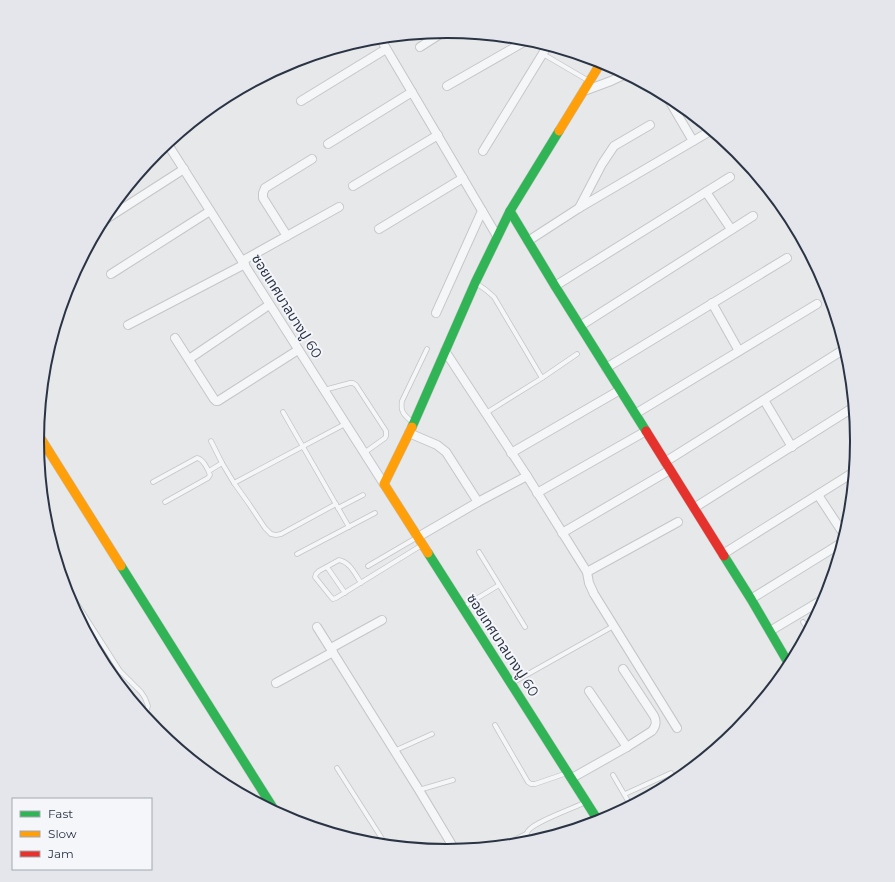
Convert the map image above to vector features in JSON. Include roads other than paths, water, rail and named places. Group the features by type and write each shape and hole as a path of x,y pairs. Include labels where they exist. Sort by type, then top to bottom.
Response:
{"street":[{"path":"420,47 433,39"},
{"path":"383,43 497,236"},
{"path":"447,86 519,45"},
{"path":"301,101 386,49"},
{"path":"482,151 544,50"},
{"path":"384,484 414,423 497,236 510,211 598,67"},
{"path":"584,91 620,77"},
{"path":"328,144 412,92"},
{"path":"673,108 693,141"},
{"path":"579,208 602,164 614,146 650,125"},
{"path":"528,241 579,208 707,133"},
{"path":"353,186 438,135"},
{"name":"ซอยเทศบาลบางปู 60","path":"171,149 595,816"},
{"path":"287,236 263,198 263,193 265,188 312,159"},
{"path":"116,212 184,169"},
{"path":"555,286 730,177"},
{"path":"379,229 463,178"},
{"path":"706,192 731,230"},
{"path":"128,325 339,207"},
{"path":"111,274 210,211"},
{"path":"436,313 482,211"},
{"path":"510,211 555,286 751,599 786,660"},
{"path":"580,326 753,216"},
{"path":"606,368 787,258"},
{"path":"712,303 739,351"},
{"path":"635,414 817,304"},
{"path":"189,359 270,305"},
{"path":"176,338 216,401 298,350"},
{"path":"445,351 527,476 587,572 591,589 677,728"},
{"path":"562,533 667,466 764,400 840,352"},
{"path":"512,453 620,390"},
{"path":"764,400 792,447"},
{"path":"694,508 849,410"},
{"path":"537,492 646,431"},
{"path":"409,433 437,446 446,452 478,502"},
{"path":"44,444 269,802"},
{"path":"723,554 849,475"},
{"path":"420,541 478,502 527,476"},
{"path":"818,494 841,529"},
{"path":"587,572 678,522"},
{"path":"751,599 837,546"},
{"path":"770,631 815,607"},
{"path":"276,683 382,620"},
{"path":"317,627 451,844"},
{"path":"570,775 627,747 652,731 656,725 656,720 623,669"},
{"path":"589,691 627,747"}],"lane":[{"path":"543,53 589,82"},
{"path":"475,283 494,297 542,378"},
{"path":"414,423 401,408 402,401 427,349"},
{"path":"486,413 578,354"},
{"path":"324,390 353,383 356,385 386,432 386,436 380,442 364,453"},
{"path":"283,412 304,446 349,527"},
{"path":"234,484 345,424"},
{"path":"211,441 234,484 271,534 281,534 337,506 363,495"},
{"path":"153,482 197,458 202,460 209,471 210,475 208,478 165,502"},
{"path":"209,471 222,463"},
{"path":"297,554 375,513"},
{"path":"368,566 420,541"},
{"path":"361,583 348,565 344,561 339,560 316,574 315,578 330,597 333,599 336,598 361,583 420,541"},
{"path":"479,552 525,627"},
{"path":"327,568 345,593"},
{"path":"462,607 499,585"},
{"path":"84,615 120,671 141,692 148,706 147,709"},
{"path":"802,622 805,626"},
{"path":"511,683 610,628"},
{"path":"495,724 528,782 535,784 570,775"},
{"path":"394,751 432,734"},
{"path":"337,768 382,838"},
{"path":"624,794 671,773 672,775"},
{"path":"613,776 628,801"},
{"path":"419,790 453,780"},
{"path":"520,837 526,834 528,830 538,823 587,802"}]}
